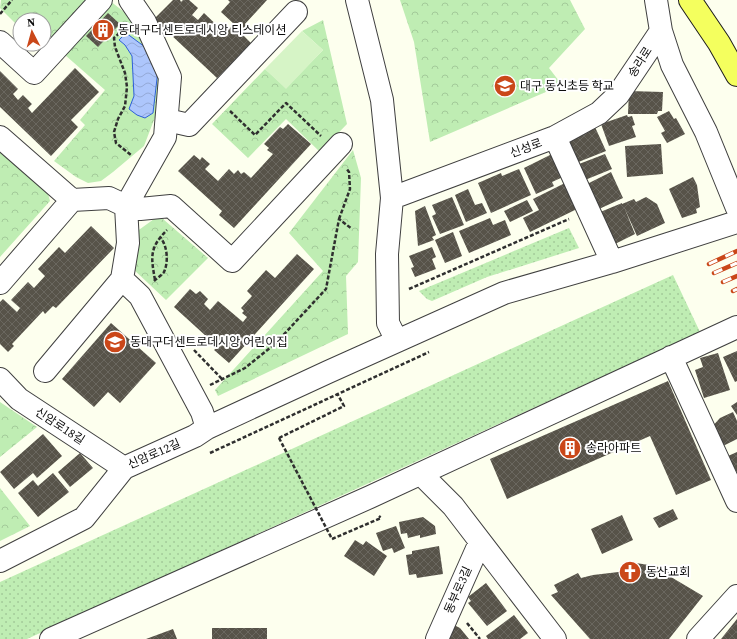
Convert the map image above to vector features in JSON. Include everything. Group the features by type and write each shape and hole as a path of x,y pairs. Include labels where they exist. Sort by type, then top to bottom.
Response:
{"main road":[{"path":"690,0 720,43 737,75"}],"street":[{"path":"0,42 34,73 101,0"},
{"path":"357,0 382,100 392,198 386,254 388,323 397,341"},
{"path":"656,0 661,31 672,65 706,132 737,208"},
{"path":"45,371 122,279 128,243 126,206 165,137 170,77 141,9"},
{"path":"166,120 189,125 296,12"},
{"name":"송라로","path":"555,137 599,113 618,96 661,31"},
{"path":"0,137 72,200 109,198 126,206 140,209 171,206 232,261 336,149"},
{"name":"신성로","path":"392,198 555,137 612,262"},
{"path":"0,283 72,200"},
{"name":"신암로12길","path":"0,561 84,518 124,468 195,436 208,428 328,372 504,293 612,262 737,222"},
{"path":"122,279 148,288 192,394 202,412 208,428"},
{"path":"51,639 421,474 737,327"},
{"path":"671,357 737,501"},
{"name":"신암로18길","path":"0,379 19,399 124,468"},
{"path":"421,474 453,506 555,639"},
{"name":"동부로3길","path":"437,639 480,542"},
{"path":"698,639 737,596"}],"path":[{"path":"0,14 12,0"},
{"path":"141,9 135,25 125,28 114,38 114,47 125,73 127,87 125,106 118,118 114,132 116,143 148,167"},
{"path":"192,394 245,368 275,344 326,289 339,219 350,189 349,172 336,149 286,103 255,135 215,97"},
{"path":"404,291 588,210"},
{"path":"148,288 151,258 154,247 160,237 182,216"},
{"path":"339,219 352,229"},
{"path":"148,288 164,272 167,250 164,241 160,237"},
{"path":"210,453 430,351"},
{"path":"328,372 344,406 279,438 332,539"}],"green space":[{"path":"1,0 86,0 52,38 52,12 12,12 12,20 0,8"},
{"path":"400,0 570,0 585,29 549,68 562,85 430,142 414,42"},
{"path":"110,1 132,18 162,72 157,112 144,146 101,181 88,183 76,177 54,161 85,125 80,120 105,90 65,55"},
{"path":"323,20 347,124 320,152 286,119 248,158 212,124 265,69 286,88 323,50 302,31"},
{"path":"302,31 323,50 286,89 265,69"},
{"path":"0,150 47,190 50,201 0,257"},
{"path":"353,150 361,178 358,262 346,276 348,334 218,396 215,390 323,271 289,233"},
{"path":"154,219 163,219 208,258 166,300 132,268 136,232"},
{"path":"569,228 579,248 487,277 432,301 427,299 419,291"},
{"path":"673,275 700,332 27,639 0,639 0,582"},
{"path":"0,402 37,427 0,457"},
{"path":"0,488 30,526 0,541"}],"water":[{"path":"126,33 145,47 158,70 153,113 145,118 137,115 129,109 134,96 132,56 125,45 119,40"}],"building":[{"path":"173,0 180,0 181,2 183,0 189,0 198,8 192,15 198,20 204,13 225,33 234,24 221,12 230,2 228,0 267,0 245,24 249,28 242,34 251,43 217,78 154,19"},
{"name":"동대구더센트로데시앙 티스테이션","path":"108,13 120,24 98,47 86,36"},
{"path":"75,68 99,92 71,120 78,127 51,156 0,107 0,71 18,89 13,94 18,100 23,95 32,104 28,108 32,113"},
{"path":"629,91 663,92 662,111 658,111 657,114 628,114"},
{"path":"669,111 674,119 676,118 685,134 667,143 661,133 665,131 657,117"},
{"path":"627,115 628,117 632,116 635,125 632,126 636,137 609,146 601,124"},
{"path":"288,124 311,144 234,228 219,215 222,211 178,171 194,155 200,160 202,157 210,164 205,169 218,181 229,169 234,174 238,170 241,174 244,172 251,178 273,154 267,150 269,148 264,144 280,127 283,129"},
{"path":"595,127 606,151 576,163 566,139"},
{"path":"661,144 663,174 627,177 625,146"},
{"path":"552,154 563,177 552,182 554,186 536,194 524,168"},
{"path":"605,154 612,169 585,180 579,164"},
{"path":"519,169 531,195 491,213 478,183 501,173 502,176"},
{"path":"611,172 623,198 599,209 587,184"},
{"path":"693,177 697,185 700,207 696,209 697,213 682,218 669,189"},
{"path":"565,183 577,209 530,232 523,218 539,210 533,199"},
{"path":"468,189 475,205 482,203 487,213 466,222 455,195"},
{"path":"452,197 464,225 440,234 432,216 436,214 432,205"},
{"path":"646,197 657,204 665,223 637,236 624,207 635,234 615,244 598,213 634,199 636,202"},
{"path":"527,200 533,211 510,222 504,211"},
{"path":"425,206 436,235 432,237 434,240 418,246 415,211"},
{"path":"490,218 493,225 505,220 511,235 469,253 459,231"},
{"path":"91,226 114,248 56,308 53,306 45,314 43,311 12,344 14,346 8,352 0,344 0,302 3,299 17,312 20,308 11,300 28,282 34,288 45,276 38,269 59,247 65,253"},
{"path":"453,232 462,256 445,263 435,240"},
{"path":"432,247 436,257 432,259 436,269 415,277 411,268 414,267 409,256"},
{"path":"297,254 314,269 229,363 214,350 218,347 174,307 190,289 196,294 200,291 208,299 204,304 210,310 218,301 243,322 247,317 242,313 244,311 241,308 252,296 247,291 266,270 275,278"},
{"path":"111,323 156,363 120,403 108,392 94,407 62,379"},
{"path":"737,351 737,381 735,382 723,357"},
{"path":"718,353 730,390 704,398 695,370 703,367 700,358"},
{"name":"송라아파트","path":"668,381 711,480 676,495 650,436 507,499 490,459"},
{"path":"737,402 737,415 731,406"},
{"path":"733,412 737,421 737,439 719,448 710,429 720,418"},
{"path":"43,434 62,456 37,478 33,473 14,489 0,472"},
{"path":"737,452 737,473 728,456"},
{"path":"80,453 93,468 70,487 58,472"},
{"path":"53,473 69,492 38,517 18,493 33,480 38,486"},
{"path":"673,509 678,519 659,528 653,518"},
{"path":"622,515 633,540 602,554 591,529"},
{"path":"423,517 435,526 436,534 420,538 420,535 408,538 407,533 401,534 399,522"},
{"path":"396,526 405,548 394,553 392,548 383,551 376,533"},
{"path":"355,540 363,545 366,541 387,556 374,576 344,556"},
{"path":"439,546 443,574 417,578 416,574 409,575 406,555 412,554 412,551"},
{"path":"629,562 656,566 673,574 671,577 703,596 669,639 590,639 551,595 558,592 554,585 578,573 581,578 627,571"},
{"path":"486,583 507,611 487,626 468,603 471,601 468,597"},
{"path":"514,615 528,633 520,639 488,639 486,636"},
{"path":"737,619 737,639 721,639"},
{"path":"454,625 460,628 469,639 446,639"},
{"path":"212,628 267,628 267,639 212,639"},
{"path":"173,629 177,639 146,639"}],"railway":[{"path":"709,264 737,251"},
{"path":"714,273 737,263"},
{"path":"723,282 737,276"},
{"path":"733,291 737,289"}],"place":[{"name":"동대구더센트로데시앙 티스테이션","path":"103,30"},
{"name":"대구 동신초등 학교","path":"505,86"},
{"name":"동대구더센트로데시앙 어린이집","path":"115,342"},
{"name":"송라아파트","path":"570,448"},
{"name":"동산교회","path":"630,572"}]}
